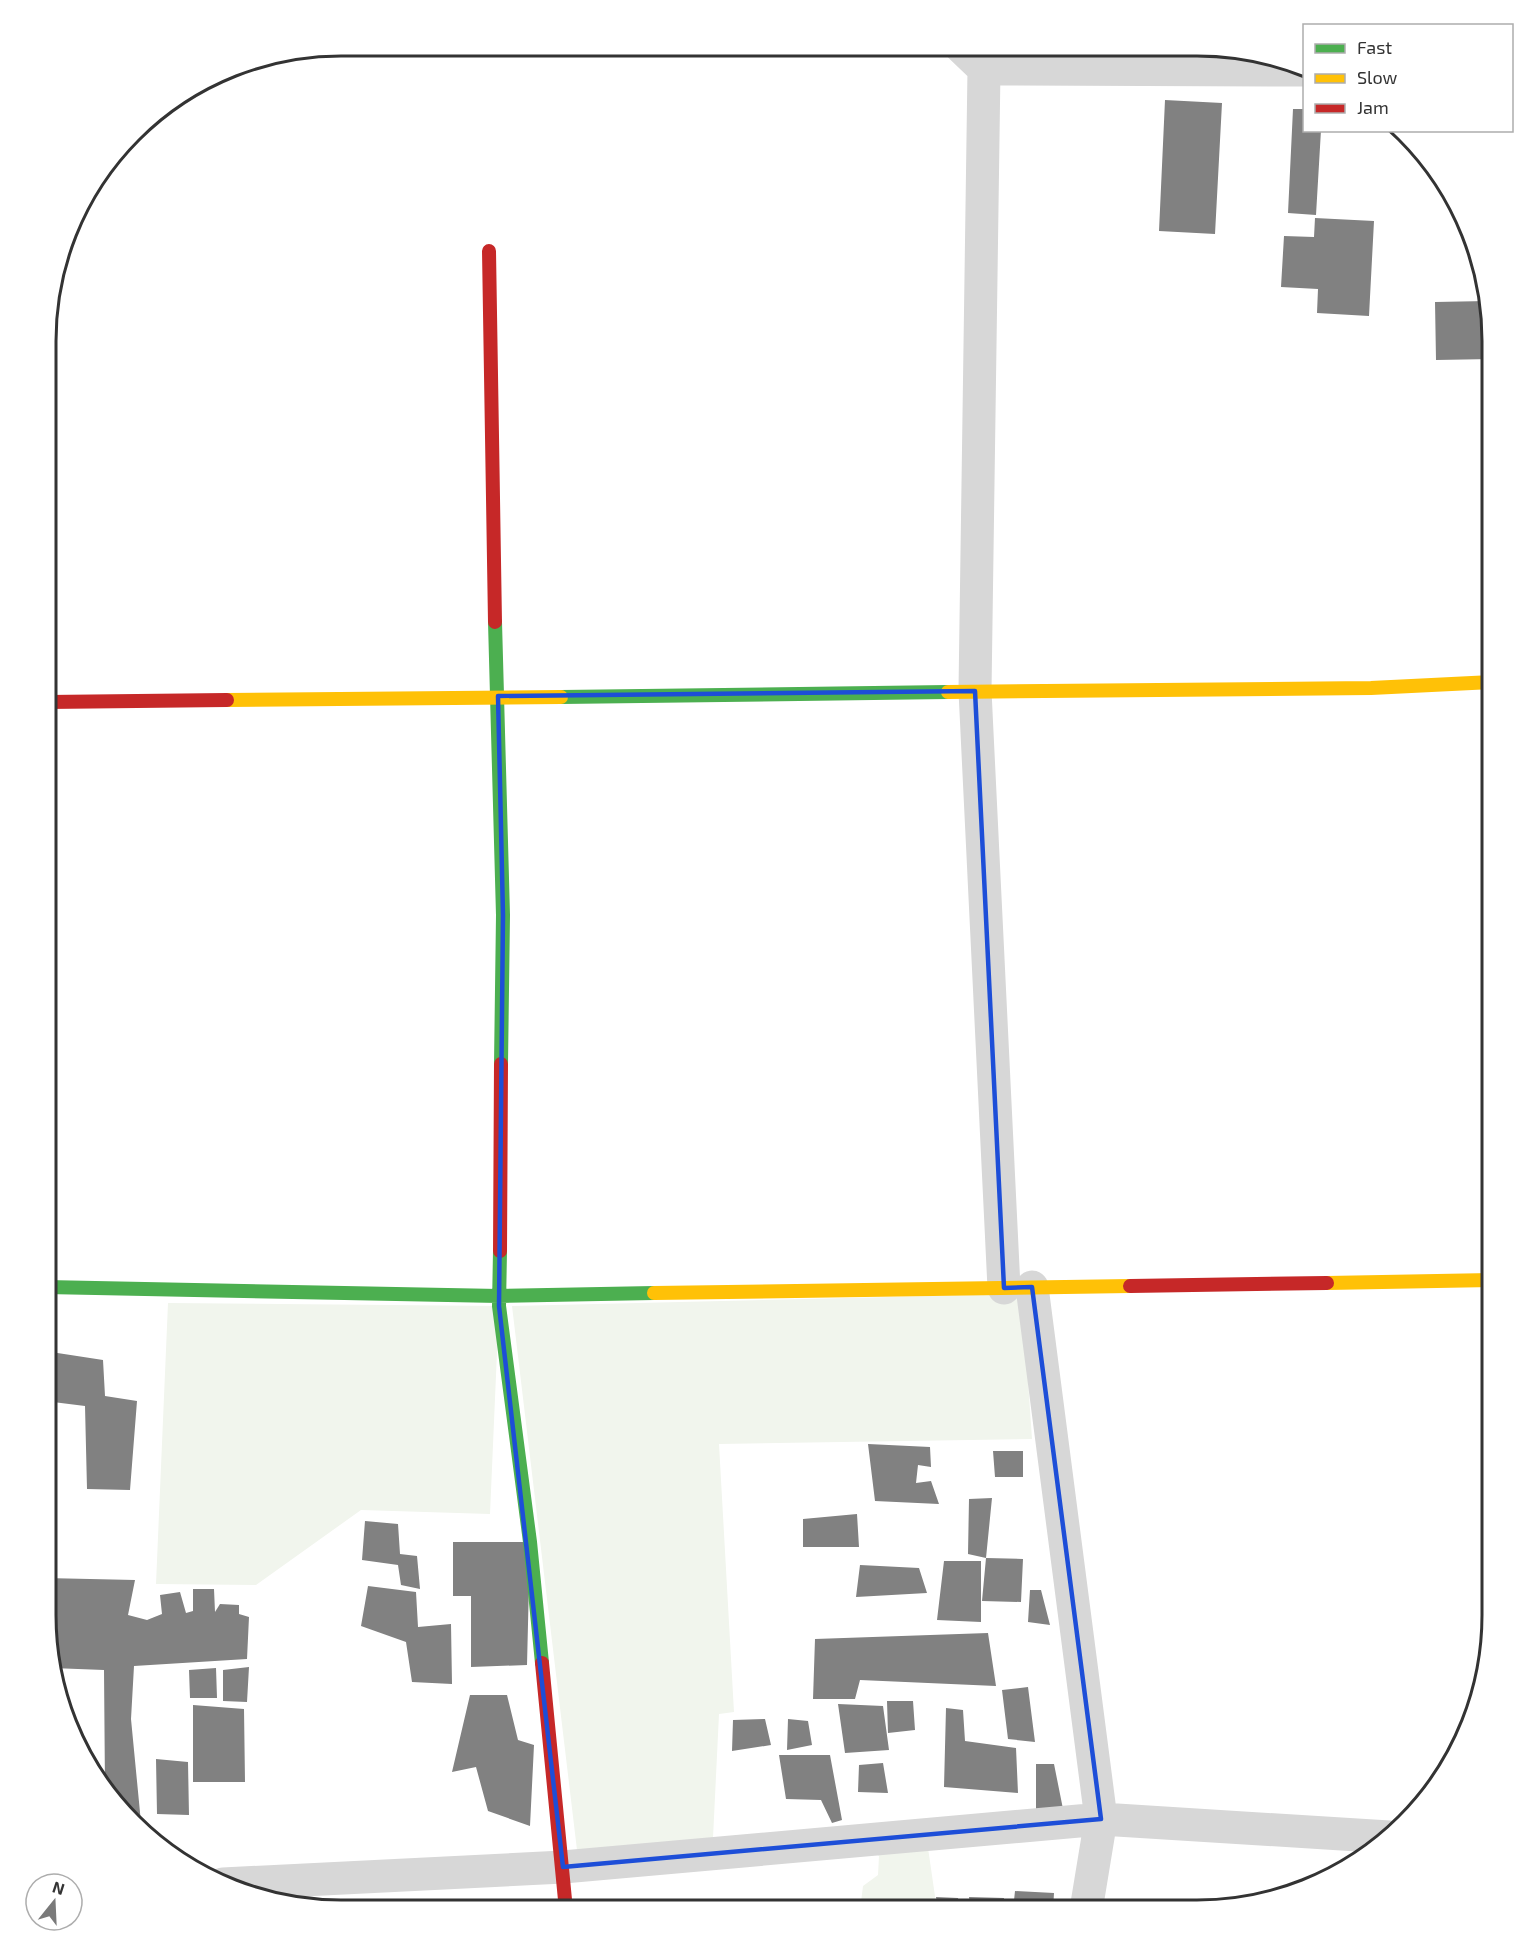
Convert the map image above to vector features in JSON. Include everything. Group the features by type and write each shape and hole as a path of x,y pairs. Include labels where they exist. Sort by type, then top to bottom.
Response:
{"street":[{"path":"970,56 984,69 1285,70"},
{"path":"984,69 975,691 1018,1288 1101,1819 1088,1900"},
{"path":"489,251 492,494 503,915 500,1296 530,1542 565,1900"},
{"path":"56,702 1371,688 1482,682"},
{"path":"56,1287 500,1296 1482,1280"},
{"path":"243,1883 563,1867 1101,1819 1377,1836"}],"highlighted area":[{"path":"975,691 1004,1288 1032,1287 1101,1819 563,1867 499,1306 503,915 498,696"}],"shaded area":[{"path":"1022,1294 1032,1439 719,1444 734,1712 719,1714 713,1838 577,1850 512,1306"},
{"path":"168,1303 499,1306 490,1514 361,1510 256,1585 156,1584"},
{"path":"927,1841 936,1900 861,1900 863,1886 878,1875 879,1856 866,1845"}],"building":[{"path":"1165,100 1222,103 1215,234 1159,231"},
{"path":"1293,109 1303,109 1303,132 1321,132 1316,215 1288,213"},
{"path":"1315,218 1374,221 1369,316 1317,313 1318,289 1281,287 1284,236 1314,237"},
{"path":"1479,301 1482,359 1436,360 1435,302"},
{"path":"56,1353 103,1360 105,1396 137,1401 130,1490 87,1489 85,1406 56,1402"},
{"path":"868,1444 930,1447 931,1467 918,1465 916,1483 931,1481 939,1504 875,1501"},
{"path":"993,1451 1023,1451 1023,1477 995,1477"},
{"path":"992,1498 986,1558 968,1554 969,1499"},
{"path":"857,1514 859,1547 803,1547 803,1519"},
{"path":"365,1521 398,1524 400,1554 417,1556 420,1589 401,1585 398,1565 362,1560"},
{"path":"453,1542 530,1542 527,1665 471,1667 471,1596 453,1596"},
{"path":"986,1558 1023,1559 1021,1602 982,1601"},
{"path":"944,1561 981,1561 981,1622 937,1620"},
{"path":"860,1565 919,1568 927,1593 856,1597"},
{"path":"56,1578 135,1580 128,1615 147,1620 162,1614 160,1595 180,1592 186,1613 193,1611 193,1589 214,1589 215,1612 220,1604 239,1605 239,1614 249,1617 247,1659 134,1666 131,1719 141,1818 105,1775 104,1670 61,1668 56,1634"},
{"path":"368,1586 416,1592 418,1627 451,1624 452,1684 412,1682 406,1642 361,1626"},
{"path":"1030,1590 1041,1590 1050,1625 1028,1622"},
{"path":"988,1633 996,1686 860,1680 855,1699 813,1699 815,1639"},
{"path":"249,1667 247,1702 223,1701 223,1670"},
{"path":"216,1668 217,1698 190,1698 189,1670"},
{"path":"1028,1687 1035,1742 1008,1739 1002,1690"},
{"path":"470,1695 507,1695 518,1740 534,1745 530,1826 488,1811 476,1767 452,1772"},
{"path":"887,1701 913,1701 915,1730 888,1733"},
{"path":"838,1704 883,1706 889,1750 845,1753"},
{"path":"193,1705 244,1709 245,1782 193,1782"},
{"path":"946,1708 963,1710 965,1741 1016,1748 1018,1793 944,1787"},
{"path":"765,1719 771,1745 732,1751 733,1720"},
{"path":"788,1719 808,1721 812,1745 787,1750"},
{"path":"779,1755 830,1755 842,1820 832,1823 821,1800 786,1799"},
{"path":"156,1759 188,1762 189,1815 157,1814"},
{"path":"883,1763 888,1793 858,1792 859,1765"},
{"path":"1036,1764 1054,1764 1063,1809 1036,1809"},
{"path":"1015,1891 1054,1893 1054,1900 1014,1900"},
{"path":"936,1897 958,1898 958,1900 936,1900"},
{"path":"969,1897 1004,1898 1004,1900 969,1900"}],"traffic: fast":[{"path":"495,622 503,915 501,1064"},
{"path":"561,697 948,692"},
{"path":"500,1251 499,1306 530,1542 542,1663"},
{"path":"56,1287 499,1296 654,1293"}],"traffic: slow":[{"path":"948,692 1371,688 1482,682"},
{"path":"227,700 561,697"},
{"path":"1327,1283 1482,1280"},
{"path":"654,1293 1130,1286"}],"traffic: jam":[{"path":"489,251 495,622"},
{"path":"56,702 227,700"},
{"path":"500,1251 501,1064"},
{"path":"1130,1286 1327,1283"},
{"path":"542,1663 565,1900"}]}
